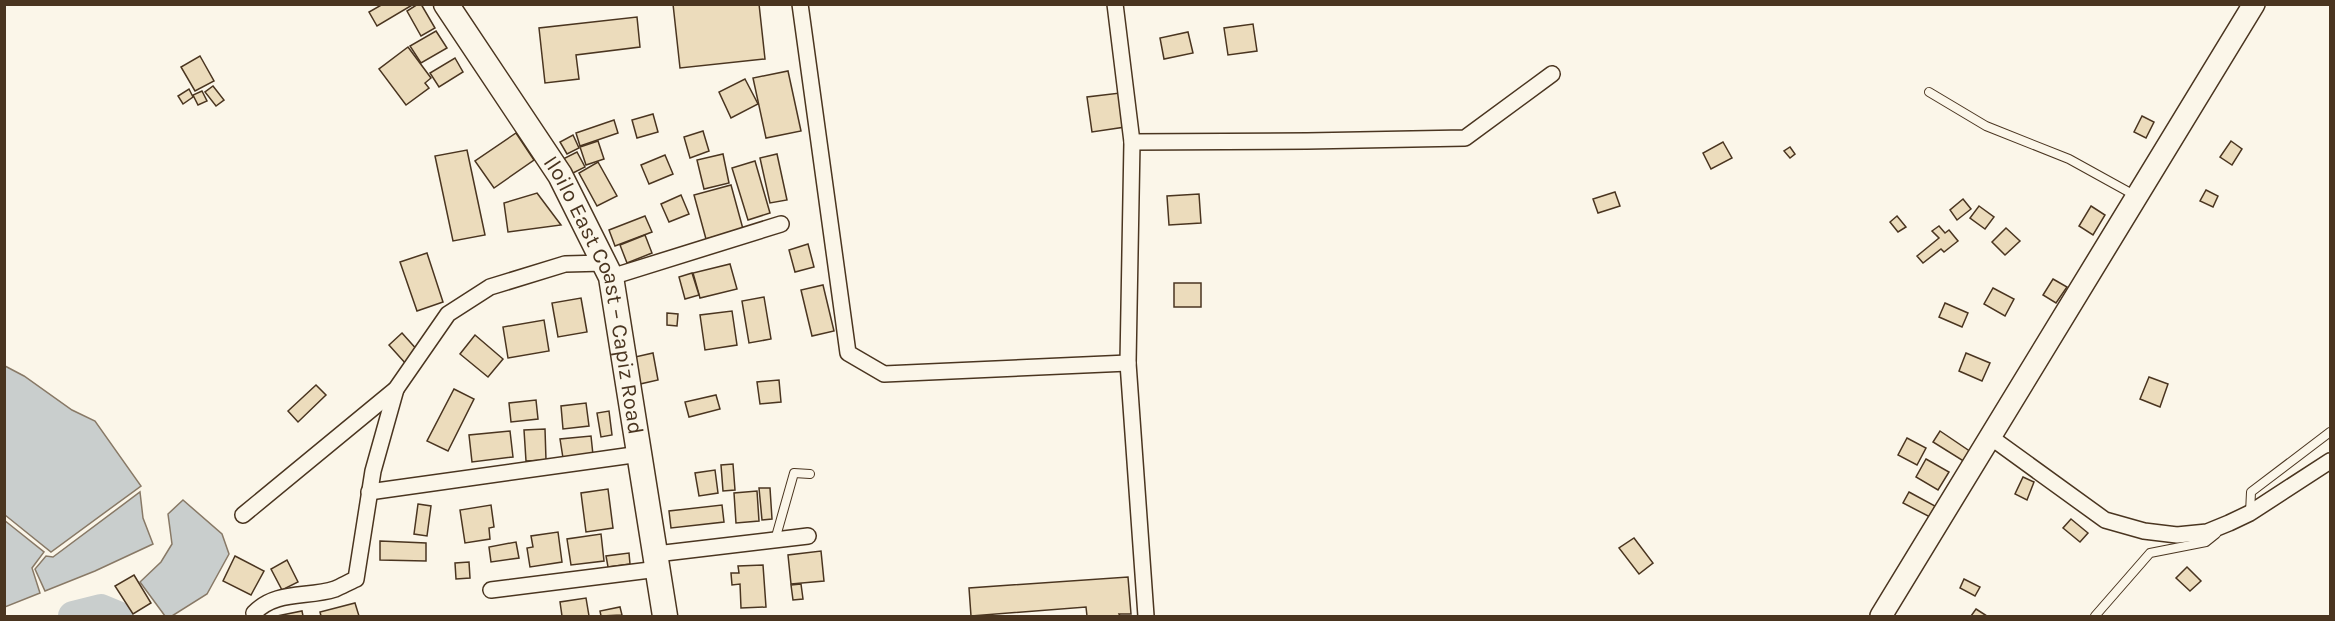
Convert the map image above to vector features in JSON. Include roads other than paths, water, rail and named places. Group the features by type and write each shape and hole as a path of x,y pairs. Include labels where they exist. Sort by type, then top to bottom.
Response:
{"main road":[{"name":"Iloilo East Coast – Capiz Road","path":"446,4 560,175 608,270 665,616"},
{"path":"1881,616 2254,4"}],"street":[{"path":"800,4 848,353 884,374 1128,363"},
{"path":"1115,4 1132,142 1128,363 1146,616"},
{"path":"1132,142 1465,138 1552,74"},
{"path":"243,515 396,389 448,314 489,287 565,264 608,270 781,224"},
{"path":"256,616 254,613 264,603 334,589 356,579 373,471 396,389"},
{"path":"1989,436 2105,520 2144,531 2177,535 2207,532 2250,513 2331,461"},
{"path":"369,492 640,454"},
{"path":"491,590 808,536"}],"lane":[{"path":"1929,92 1986,126 2069,159 2136,197"},
{"path":"2250,513 2251,492 2331,432"},
{"path":"775,540 794,473 810,474"},
{"path":"2095,616 2150,553 2206,542 2229,523"}],"waterway":[{"path":"73,616 101,609 118,616"}]}
